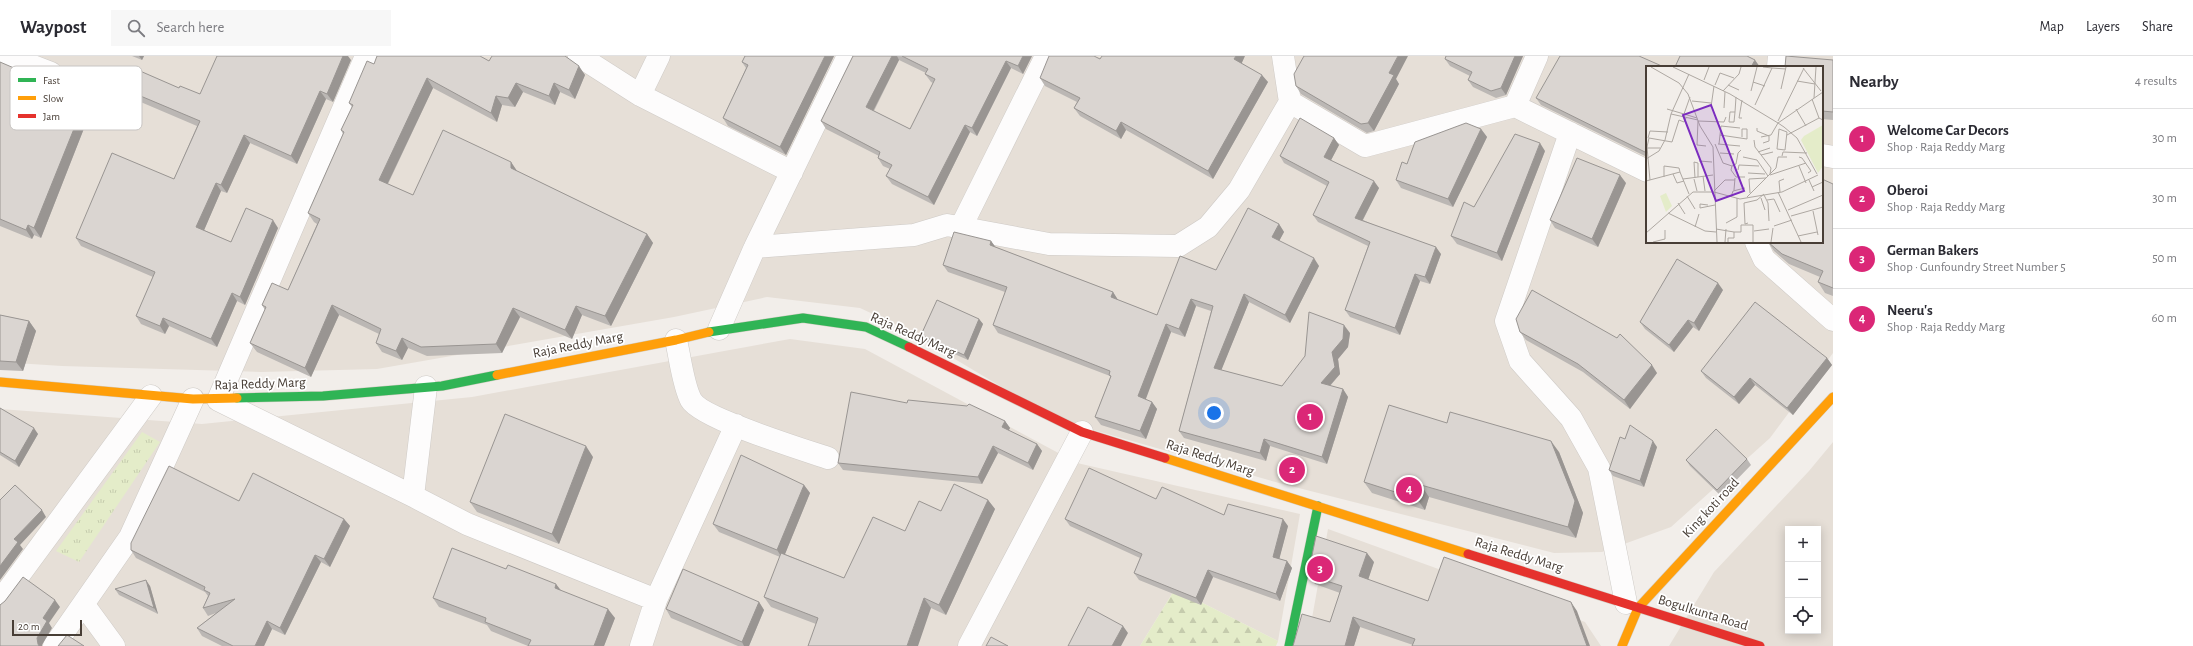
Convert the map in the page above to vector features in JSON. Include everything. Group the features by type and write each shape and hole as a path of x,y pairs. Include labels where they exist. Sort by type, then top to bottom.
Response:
{"street":[{"path":"8,56 33,66"},
{"path":"365,56 218,400 414,496 467,524 656,600"},
{"path":"579,56 640,95 792,172"},
{"path":"640,95 659,56"},
{"path":"719,329 755,247 848,56"},
{"path":"961,227 1046,56"},
{"path":"755,247 914,235 947,225 1049,244 1178,246 1208,227 1239,190 1290,102 1283,56"},
{"path":"1515,106 1537,56"},
{"path":"1778,66 1779,56"},
{"path":"1290,102 1365,146 1515,106 1646,171"},
{"path":"1570,133 1506,321 1520,361 1571,418 1599,468 1632,605"},
{"path":"1823,155 1833,157"},
{"path":"1756,243 1764,259 1833,320"},
{"name":"Raja Reddy Marg","path":"0,382 193,399 218,400 323,396 442,386 676,340 719,329 803,318 866,327 963,372 1082,432 1632,605"},
{"path":"676,340 691,400 696,407 736,425 828,458"},
{"path":"414,496 426,387"},
{"path":"0,601 152,396"},
{"name":"King koti road","path":"1622,646 1632,605 1833,397"},
{"path":"54,646 130,537 193,399"},
{"path":"640,646 656,600 736,425"},
{"path":"970,646 1082,432"},
{"path":"1289,646 1318,506"},
{"path":"84,605 114,646"},
{"name":"Bogulkunta Road","path":"1632,605 1760,646"}],"shaded area":[{"path":"0,56 1833,56 1833,353 1770,438 1671,527 1602,552 1554,553 1279,483 1055,419 903,328 860,308 767,297 674,317 377,369 261,372 62,366 0,362"},
{"path":"790,339 865,349 1077,463 1300,514 1278,641 1175,589 1140,646 0,646 0,409 202,424 472,397"},
{"path":"1833,442 1833,646 1669,646 1714,572 1809,471"},
{"path":"1328,529 1585,622 1601,646 1307,646"}],"green space":[{"path":"142,432 160,442 79,562 56,551"},
{"path":"1175,589 1278,641 1276,646 1140,646"}],"building":[{"path":"217,56 343,56 327,94 320,91 291,156 244,135 221,185 216,183 196,227 231,242 246,208 273,220 240,297 232,293 211,339 163,318 160,326 136,316 155,272 76,238 112,153 174,179 200,121 142,97 142,72 179,88 180,86 200,94"},
{"path":"377,56 480,56 489,61 492,56 565,56 579,66 569,90 554,83 549,96 516,83 508,98 496,96 491,113 427,78 379,180 413,195 443,130 511,162 511,168 647,234 605,316 576,306 565,330 513,308 496,344 421,347 402,338 396,351 376,343 381,329 332,305 305,368 250,343 266,307 262,305 272,283 288,290 320,219 308,213 344,132 341,130 353,105 349,103 367,61 374,64"},
{"path":"745,56 825,56 780,147 723,118 748,65 742,62"},
{"path":"853,56 892,56 866,107 910,129 935,79 925,74 928,69 902,56 1023,56 1018,66 1006,61 972,128 965,125 928,197 886,176 892,165 878,158 880,152 821,121"},
{"path":"1049,56 1094,56 1100,59 1102,56 1236,56 1234,59 1262,75 1208,171 1121,122 1116,131 1074,108 1080,98 1040,78"},
{"path":"1304,56 1398,56 1389,73 1394,75 1368,123 1361,124 1296,86 1294,74"},
{"path":"1446,56 1515,56 1501,88 1491,91 1468,80 1472,72 1445,59"},
{"path":"1560,56 1639,56 1662,66 1646,66 1646,153 1536,98"},
{"path":"1680,56 1747,56 1755,60 1752,66 1675,66"},
{"path":"1786,56 1833,60 1833,112 1823,111 1823,66 1785,66"},
{"path":"0,62 10,66 10,130 74,130 34,228 28,225 26,230 0,219"},
{"path":"1300,118 1334,138 1324,157 1374,181 1355,218 1436,247 1425,277 1415,274 1395,328 1345,310 1370,242 1313,215 1329,182 1280,156"},
{"path":"1466,123 1481,129 1448,199 1396,180 1402,162 1407,164 1415,142"},
{"path":"1515,134 1540,143 1497,253 1451,236 1464,202 1474,207"},
{"path":"1577,158 1620,175 1592,239 1550,220"},
{"path":"1823,179 1833,184 1833,288 1818,282 1823,271 1782,254 1769,243 1823,243"},
{"path":"1248,208 1279,224 1272,237 1314,258 1285,315 1244,294 1214,368 1282,386 1305,356 1309,312 1344,325 1343,339 1332,352 1335,367 1321,383 1343,389 1322,457 1264,439 1260,453 1179,431 1213,306 1191,299 1179,329 1166,324 1138,396 1152,402 1140,431 1095,417 1111,376 1109,375 1110,371 993,325 1007,287 943,265 954,232 991,241 990,245 1113,292 1111,297 1157,315 1180,256 1216,270"},
{"path":"1677,259 1718,283 1694,323 1688,320 1669,345 1640,322"},
{"path":"1532,290 1617,338 1620,334 1652,365 1624,400 1578,364 1520,332 1516,319"},
{"path":"937,300 979,319 964,355 921,335"},
{"path":"1755,302 1827,358 1787,408 1750,378 1734,397 1701,371"},
{"path":"0,315 29,321 16,362 0,361"},
{"path":"851,392 907,403 908,400 967,406 969,404 1005,421 1002,427 1037,444 1028,463 993,446 978,477 838,463"},
{"path":"1389,405 1447,423 1450,412 1551,441 1575,501 1568,527 1421,485 1417,499 1364,482"},
{"path":"0,408 34,428 15,461 0,452"},
{"path":"505,414 586,446 552,534 470,502"},
{"path":"1630,425 1653,441 1640,481 1609,470 1620,437 1625,439"},
{"path":"1716,429 1747,459 1717,490 1686,460"},
{"path":"741,455 804,485 777,550 713,524"},
{"path":"169,466 239,501 253,473 344,519 324,559 315,555 280,628 267,621 255,646 233,646 197,628 235,599 203,608 210,593 204,590 205,587 131,550 131,543"},
{"path":"1089,468 1156,499 1162,487 1224,515 1228,504 1283,519 1273,557 1287,561 1276,594 1208,570 1196,598 1134,573 1142,554 1065,519"},
{"path":"954,484 988,500 939,605 924,598 907,646 808,646 818,618 764,597 781,553 844,578 873,517 905,531 919,501 941,511"},
{"path":"15,485 42,510 14,539 18,542 0,566 0,500"},
{"path":"1316,536 1367,553 1359,576 1428,601 1444,557 1571,602 1587,646 1412,646 1415,639 1353,617 1345,646 1293,646 1302,614 1330,622 1342,586 1308,575"},
{"path":"452,548 506,569 508,565 556,584 555,588 608,609 594,646 528,646 531,640 485,622 486,618 433,598"},
{"path":"683,569 759,602 742,642 666,609"},
{"path":"23,577 55,600 43,618 47,621 37,638 39,646 0,646 0,605 5,601"},
{"path":"146,580 154,608 115,589"},
{"path":"1088,607 1123,626 1112,646 1068,646"},
{"path":"67,635 84,646 58,646"},
{"path":"991,637 1008,646 986,646"}],"traffic: fast":[{"path":"709,332 803,318 866,327 909,347"},
{"path":"237,398 323,396 442,386 497,375"},
{"path":"1289,646 1318,506"}],"traffic: slow":[{"path":"497,375 676,340 709,332"},
{"path":"0,382 193,399 237,398"},
{"path":"1622,646 1638,608 1833,397"},
{"path":"1165,458 1468,554"}],"traffic: jam":[{"path":"909,347 1082,432 1165,458"},
{"path":"1468,554 1760,646"}],"place":[{"name":"Welcome Car Decors","path":"1310,417"},
{"name":"Oberoi","path":"1292,470"},
{"name":"Neeru's","path":"1409,490"},
{"name":"German Bakers","path":"1320,569"}]}
